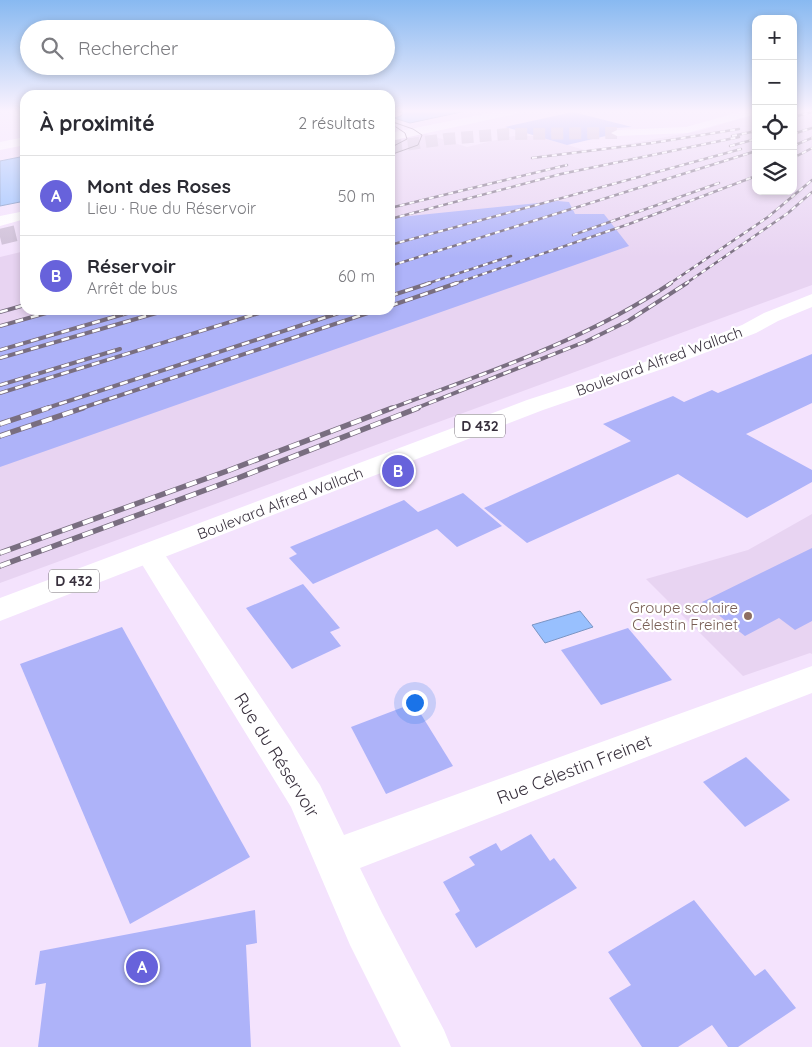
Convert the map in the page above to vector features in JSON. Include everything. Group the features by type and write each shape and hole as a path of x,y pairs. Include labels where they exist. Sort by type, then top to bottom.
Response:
{"street":[{"path":"0,221 20,217"},
{"name":"Boulevard Alfred Wallach","path":"0,610 535,405 598,382 664,362 750,329 811,301"},
{"name":"Rue du Réservoir","path":"149,553 306,796 366,929 428,1047"},
{"name":"Rue Célestin Freinet","path":"335,858 812,679"}],"shaded area":[{"path":"395,160 752,160 752,195 797,195 797,160 812,160 812,285 0,583 0,257 20,252 20,315 395,315"},
{"name":"Groupe scolaire Célestin Freinet","path":"812,514 812,654 810,653 743,676 646,579 748,550"}],"water":[{"path":"20,160 20,202 0,206 0,161"},
{"path":"580,611 593,627 545,643 532,625"}],"building":[{"path":"558,201 569,202 575,214 604,214 629,246 0,467 0,327 45,315 395,315 395,217"},
{"path":"812,354 812,403 746,434 812,470 812,482 747,518 678,474 527,543 484,508 631,441 603,424 673,396 684,402 712,390 718,393"},
{"path":"463,493 502,526 457,547 437,529 313,584 289,558 297,554 290,547 404,500 418,512"},
{"path":"812,548 812,621 795,630 779,618 745,636 702,602"},
{"path":"303,584 340,628 330,632 341,646 292,669 246,608"},
{"path":"122,627 250,857 130,924 20,664"},
{"path":"628,628 672,680 601,705 561,650"},
{"path":"414,703 453,766 386,794 351,727"},
{"path":"746,757 790,800 745,827 703,782"},
{"path":"531,834 550,861 554,858 577,888 476,948 455,914 460,911 443,882 475,865 469,857 496,843 501,851"},
{"path":"694,900 755,976 765,969 796,1008 738,1047 728,1047 712,1025 678,1047 642,1047 609,998 631,985 608,952"},
{"path":"255,910 257,943 246,945 251,1047 38,1047 46,983 35,985 40,951"}],"tunnel":[{"path":"0,237 20,232"}],"railway":[{"path":"395,218 561,174 629,160"},
{"path":"395,244 701,160"},
{"path":"395,264 728,160"},
{"path":"395,207 567,165"},
{"path":"454,284 629,224 752,178"},
{"path":"669,284 768,217 812,180"},
{"path":"573,235 719,183"},
{"path":"685,284 788,213 812,192"},
{"path":"426,284 511,256"},
{"path":"395,294 430,283"},
{"path":"395,304 457,283"},
{"path":"389,409 498,369 569,339 638,304 671,283"},
{"path":"414,409 587,341 628,321 687,283"},
{"path":"0,312 20,306"},
{"path":"0,326 39,315"},
{"path":"0,350 121,315"},
{"path":"0,358 150,315"},
{"path":"0,393 253,315"},
{"path":"44,409 333,315"},
{"path":"79,409 362,315"},
{"path":"0,385 120,349"},
{"path":"0,424 48,408"},
{"path":"0,436 83,408"},
{"path":"0,553 227,471 392,408"},
{"path":"0,566 238,478 418,408"}],"place":[{"name":"Réservoir","path":"398,471"},
{"name":"Groupe scolaire Célestin Freinet","path":"748,616"},
{"name":"Mont des Roses","path":"142,967"}]}
